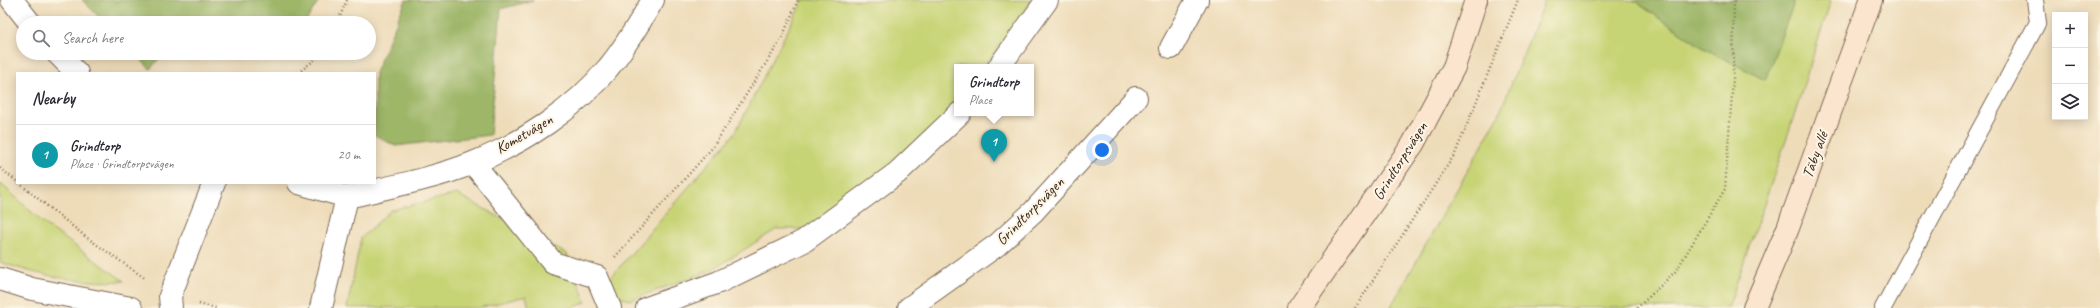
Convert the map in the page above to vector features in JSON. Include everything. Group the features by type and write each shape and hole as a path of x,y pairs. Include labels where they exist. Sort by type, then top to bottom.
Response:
{"street":[{"path":"12,0 25,16"},
{"name":"Kometvägen","path":"302,184 347,197 424,179 473,163 529,134 567,109 608,68 653,0"},
{"path":"1001,64 1047,0"},
{"path":"1171,48 1196,0"},
{"name":"Grindtorpsvägen","path":"1299,308 1413,144 1454,67 1476,0"},
{"name":"Täby allé","path":"1754,308 1788,228 1871,0"},
{"path":"64,60 77,72"},
{"name":"Grindtorpsvägen","path":"909,308 997,245 1033,212 1136,98"},
{"path":"647,308 719,282 804,241 897,173 957,116"},
{"path":"473,163 553,263 597,277 610,308"},
{"path":"170,302 214,184"},
{"path":"321,308 347,197"},
{"path":"0,279 32,290 131,308"}],"lane":[{"path":"1883,308 2038,22 2035,0"}],"path":[{"path":"340,16 347,0"},
{"path":"597,277 713,148 782,38 798,0"},
{"path":"1356,308 1455,154 1518,0"},
{"path":"1637,308 1676,271 1725,189 1733,80 1734,0"},
{"path":"299,72 314,60"},
{"path":"0,168 16,181"},
{"path":"20,184 170,302"}],"green space":[{"path":"82,0 319,0 309,16 98,16"},
{"path":"406,0 533,0 501,9 490,135 395,146 376,136 375,72"},
{"path":"803,0 1032,0 986,64 954,64 954,106 920,146 810,229 777,229 710,271 630,300 612,295 611,277 735,133"},
{"path":"1545,0 1633,0 1702,47 1765,80 1795,0 1831,0 1788,134 1728,308 1390,308 1498,117"},
{"path":"1633,0 1795,0 1765,80 1702,47"},
{"path":"142,60 158,60 150,69"},
{"path":"0,183 46,225 124,281 108,282 61,278 0,262"},
{"path":"457,194 567,254 586,302 573,308 529,308 526,296 479,308 347,308 361,238 391,210"}],"place":[{"name":"Grindtorp","path":"994,162"}]}
